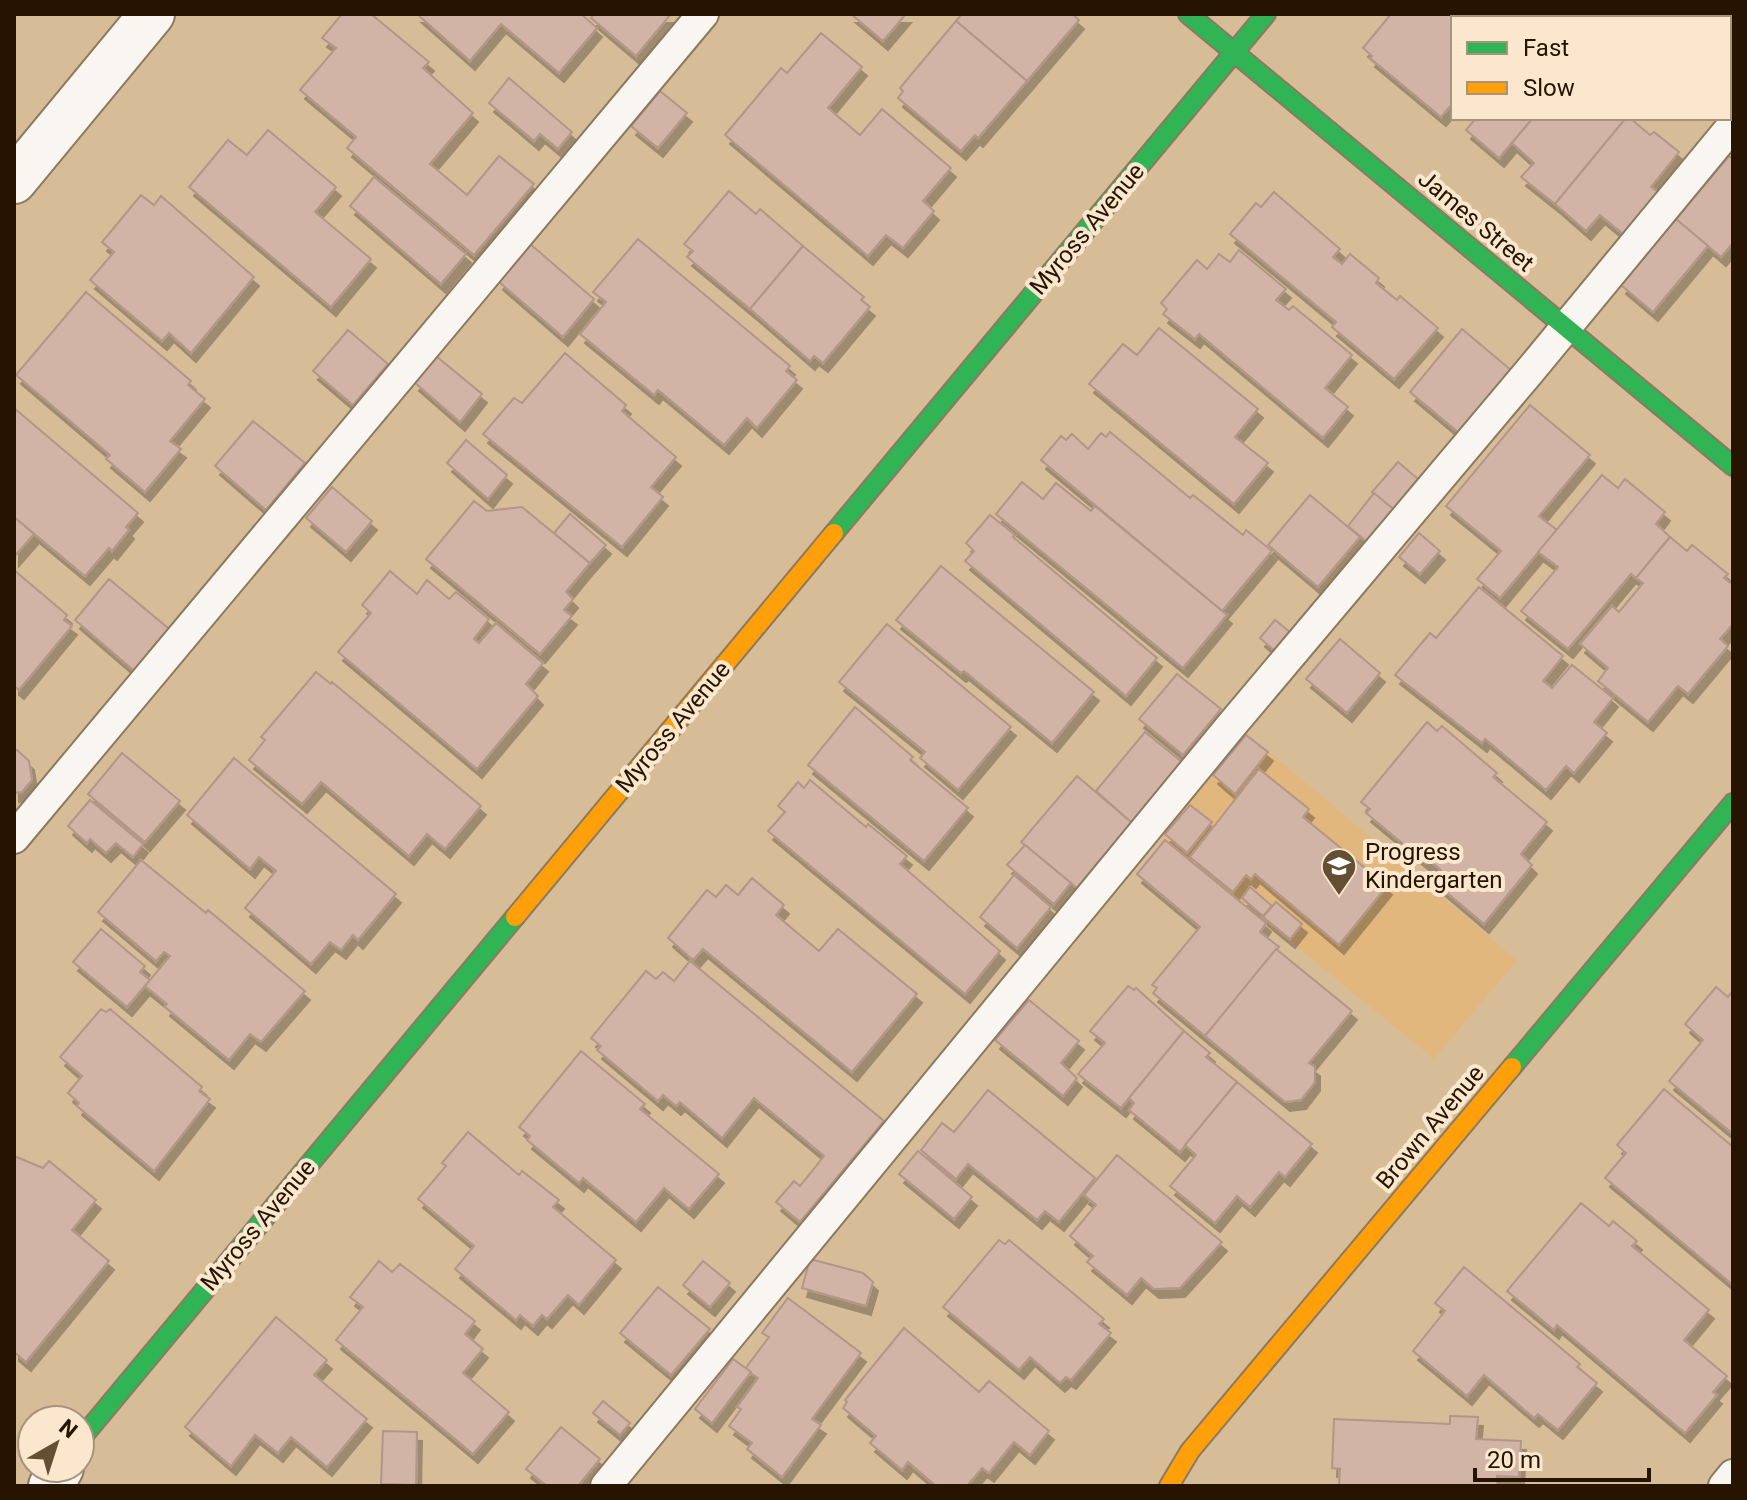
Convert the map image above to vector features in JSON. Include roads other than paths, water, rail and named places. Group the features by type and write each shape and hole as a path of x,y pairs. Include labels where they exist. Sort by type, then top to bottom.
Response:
{"street":[{"path":"14,181 152,14"},
{"name":"James Street","path":"1188,14 1733,466"},
{"name":"Myross Avenue","path":"96,1421 1266,14"},
{"name":"Brown Avenue","path":"1169,1486 1190,1451 1733,803"}],"lane":[{"path":"14,838 703,14"},
{"path":"606,1486 1230,727 1733,125"},
{"path":"1724,1486 1733,1475"}],"place":[{"name":"Progress Kindergarten","path":"1339,897"}]}
